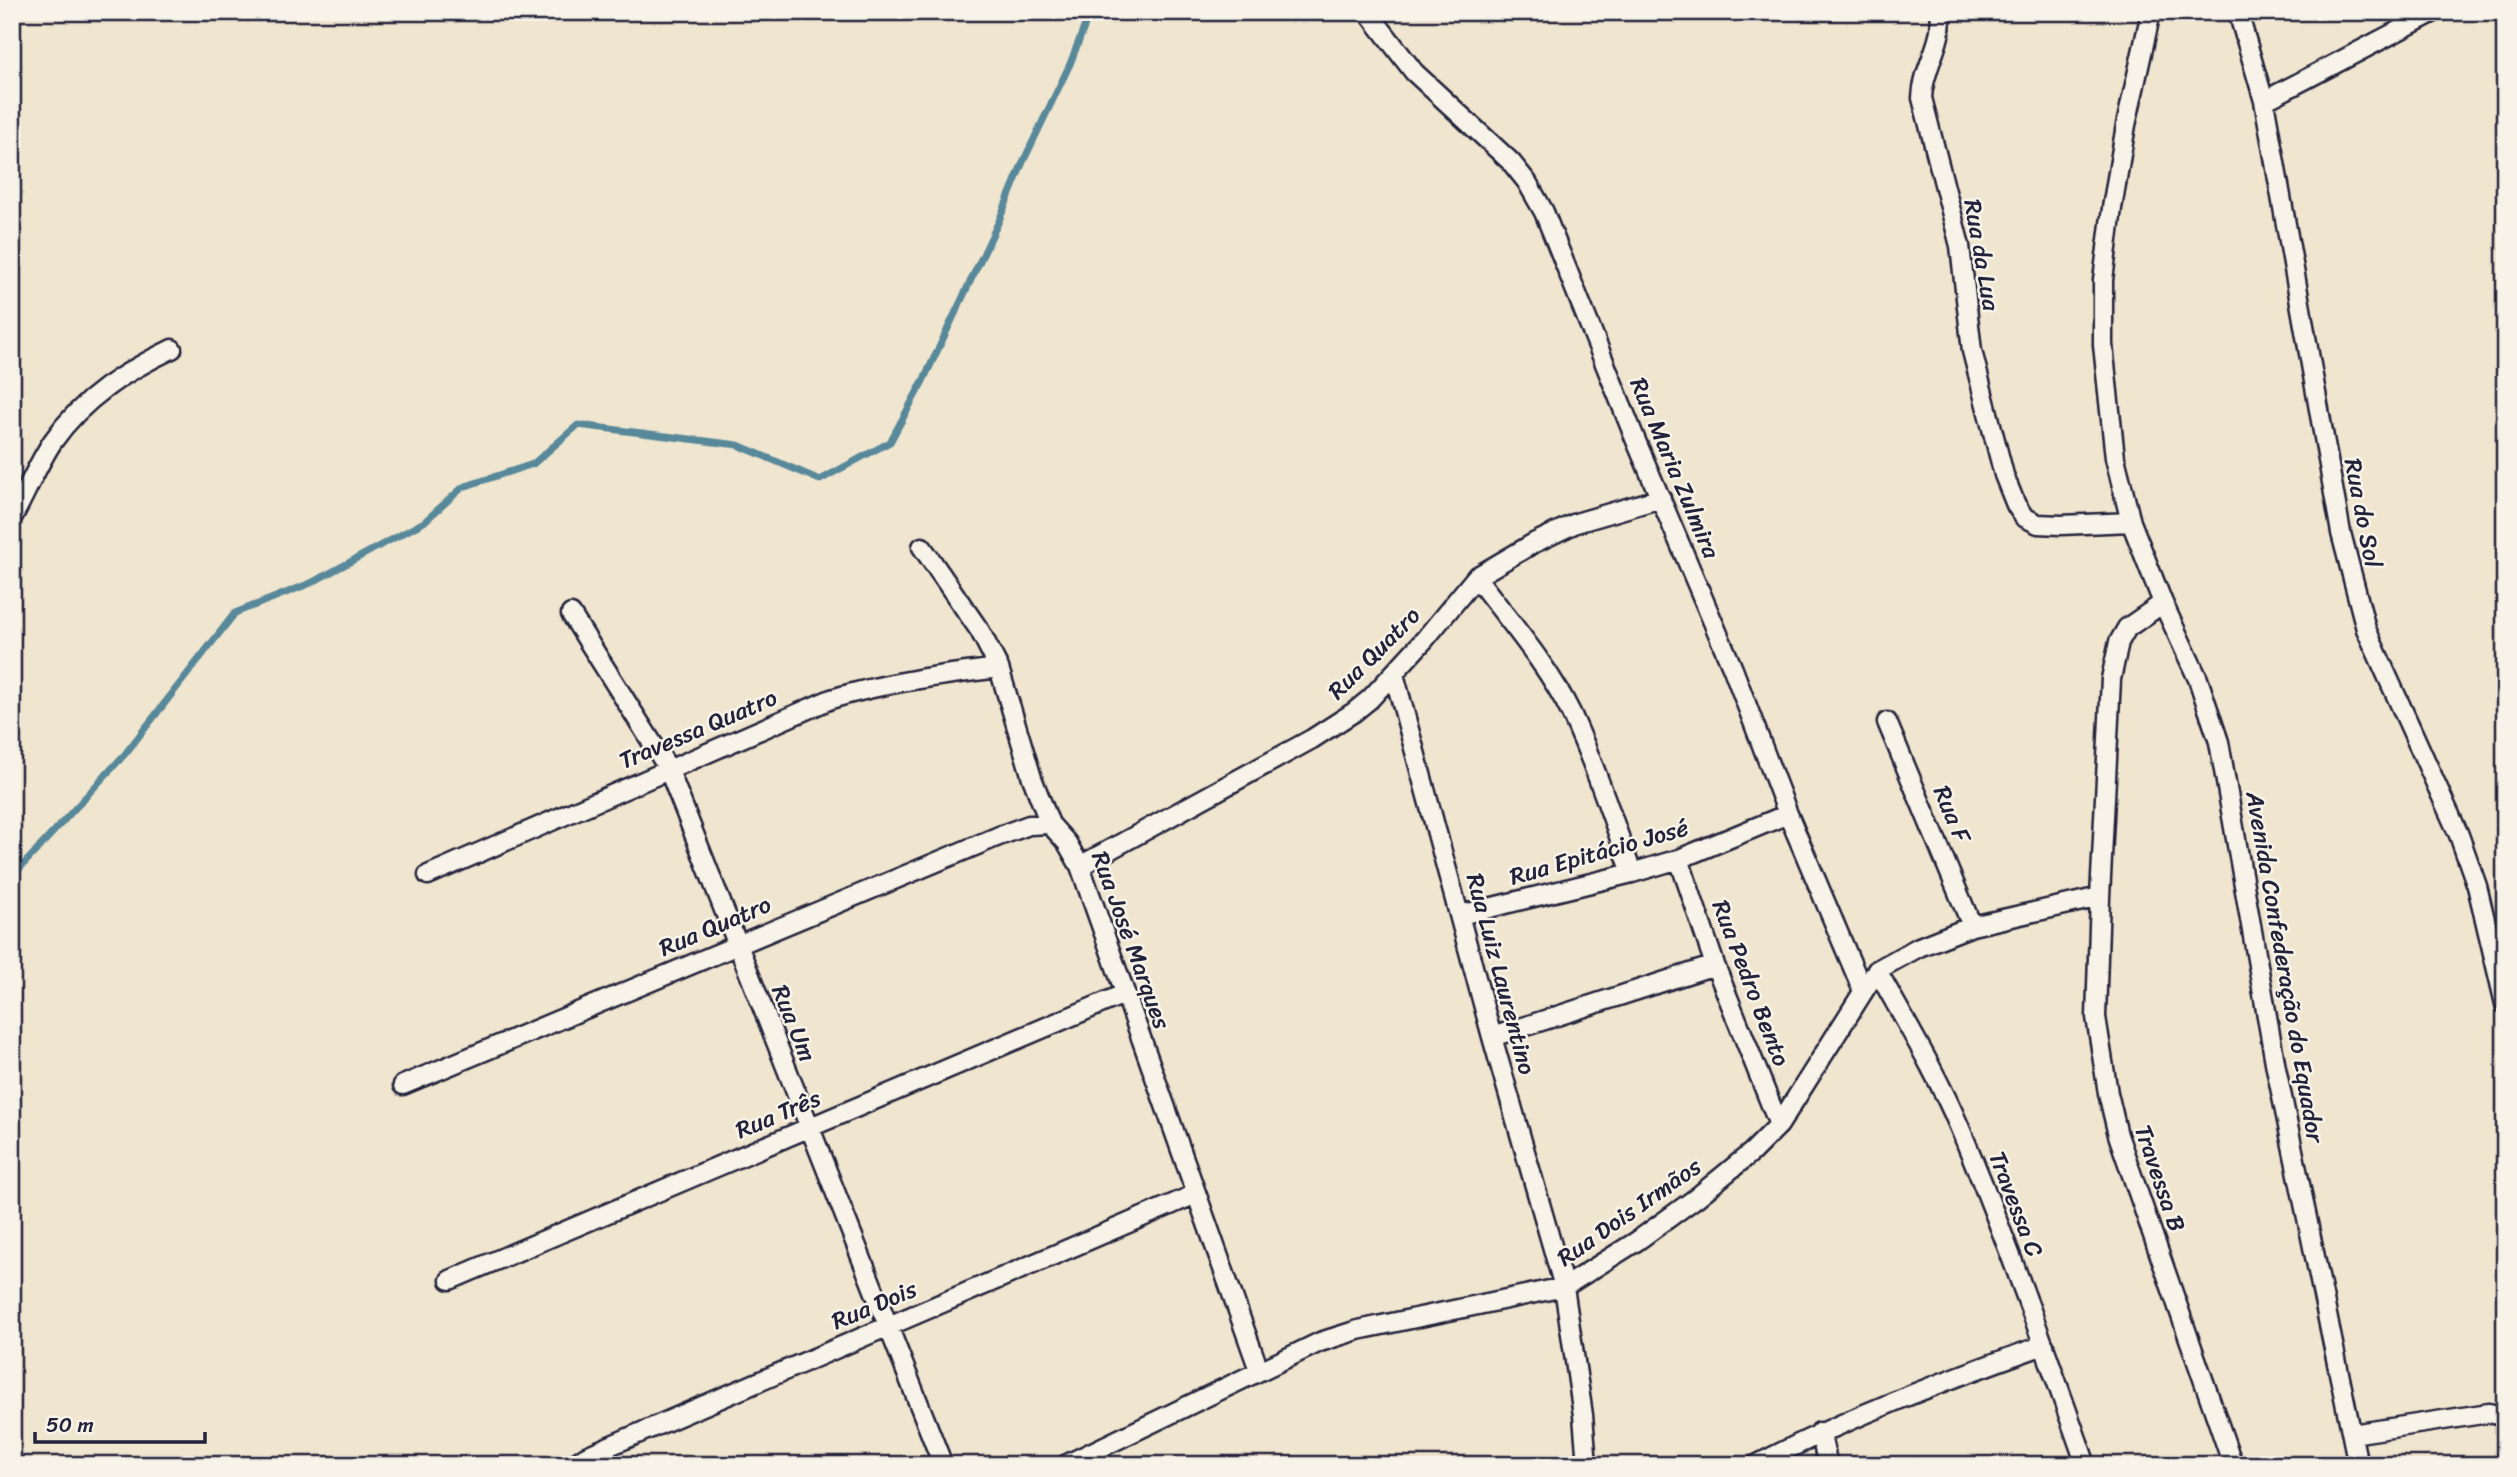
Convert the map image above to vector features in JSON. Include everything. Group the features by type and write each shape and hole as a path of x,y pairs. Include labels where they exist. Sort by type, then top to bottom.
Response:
{"street":[{"name":"Rua Maria Zulmira","path":"1368,12 1414,72 1495,145 1527,182 1544,212 1636,440 1738,681 1788,814 1863,991"},
{"name":"Rua da Lua","path":"1940,12 1940,33 1924,73 1922,98 1960,246 1972,351 1997,450 2016,505 2024,517 2038,524 2131,522"},
{"name":"Avenida Confederação do Equador","path":"2151,12 2126,125 2103,280 2103,345 2115,458 2131,522 2163,603 2198,679 2219,743 2276,1068 2358,1465"},
{"name":"Rua do Sol","path":"2238,12 2264,101 2351,579 2366,629 2459,835 2477,886 2505,1004"},
{"path":"2264,101 2404,20 2434,12"},
{"path":"12,518 51,443 72,416 112,382 172,349"},
{"name":"Rua Quatro","path":"1080,866 1334,726 1370,699 1394,674 1476,578 1534,542 1576,523 1661,498"},
{"name":"Rua José Marques","path":"922,547 980,631 999,668 1032,778 1050,824 1067,843 1080,866 1259,1370"},
{"path":"1476,578 1539,662 1570,712 1595,771 1632,873"},
{"name":"Travessa B","path":"2163,603 2127,628 2119,642 2111,679 2096,1017 2110,1104 2118,1135 2233,1465"},
{"name":"Rua Um","path":"571,614 668,768 943,1465"},
{"name":"Travessa Quatro","path":"428,875 831,699 923,677 999,668"},
{"name":"Rua Luiz Laurentino","path":"1394,674 1492,1037 1564,1287 1580,1389 1587,1465"},
{"name":"Rua F","path":"1887,722 1972,926"},
{"name":"Rua Epitácio José","path":"1460,915 1679,859 1788,814"},
{"name":"Rua Quatro","path":"403,1084 999,836 1029,825 1050,824"},
{"name":"Rua Pedro Bento","path":"1679,859 1715,965 1779,1125"},
{"name":"Rua Dois Irmãos","path":"1065,1465 1320,1342 1359,1330 1564,1287 1637,1241 1696,1198 1752,1152 1779,1125 1877,970 1919,947 1972,926 2100,897"},
{"path":"1492,1037 1715,965"},
{"name":"Travessa C","path":"1877,970 1937,1079 1959,1126 2044,1345 2087,1465"},
{"name":"Rua Três","path":"450,1280 1124,994"},
{"name":"Rua Dois","path":"573,1465 586,1456 1196,1194"},
{"path":"1756,1465 1820,1432 1927,1387 2044,1345"},
{"path":"2352,1434 2489,1413 2505,1419"},
{"path":"1820,1432 1828,1465"}],"waterway":[{"path":"12,877 125,754 235,613 311,583 424,522 463,487 533,464 578,425 738,445 820,480 890,442 923,381 998,223 1023,162 1070,64 1090,12"}]}
